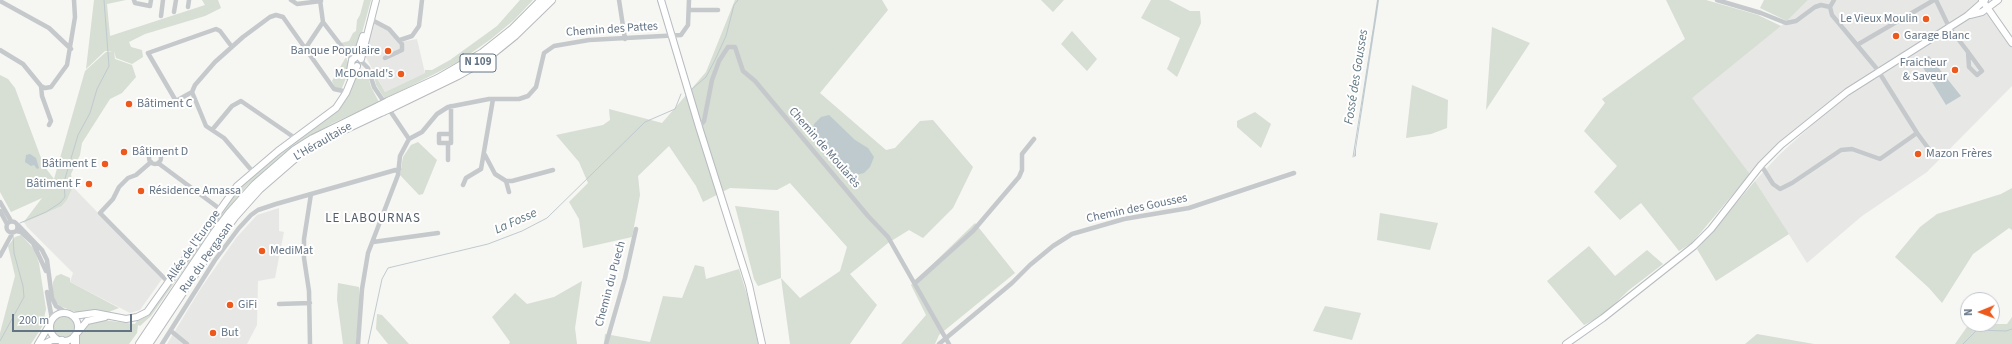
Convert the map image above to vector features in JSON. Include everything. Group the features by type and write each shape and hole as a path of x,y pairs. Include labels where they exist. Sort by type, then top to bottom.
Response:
{"highway":[{"path":"455,70 498,39 538,0"},
{"name":"L'Héraultaise","path":"148,344 221,235 259,189 297,156 330,136 455,70 500,40 542,0"},
{"name":"L'Héraultaise","path":"390,104 471,68 504,45 552,0"},
{"name":"L'Héraultaise","path":"140,344 230,213 265,175 294,151 313,139 381,109"},
{"path":"133,344 194,265"}],"street":[{"path":"41,86 48,88 56,82 67,65 71,49 75,18 74,0"},
{"path":"134,0 134,4 150,6 151,0"},
{"path":"161,16 163,0"},
{"path":"174,12 176,0"},
{"path":"188,7 189,0"},
{"path":"291,0 297,4 320,0 323,22 355,61 366,66 370,72 374,87 410,139 400,156 399,169 392,192 372,242 362,289 358,344"},
{"name":"Allée de l'Europe","path":"330,113 343,91 372,20 374,0"},
{"name":"Allée de l'Europe","path":"76,338 87,320 97,317 126,319 142,315 150,308 237,186 295,138 336,108 346,93 374,0"},
{"path":"400,40 412,36 419,26 422,0"},
{"path":"619,0 624,38"},
{"path":"661,0 749,286 762,344"},
{"path":"672,36 681,34 688,26 689,0"},
{"path":"1717,0 1761,13 1786,23 1796,21 1815,7 1821,5 1830,7"},
{"path":"1834,0 1830,7 1832,15 1878,72 1917,133 1934,156"},
{"path":"1857,46 1935,0 1949,27 1968,52"},
{"path":"1566,344 1604,318 1694,246 1711,229 1761,165 1781,145 1847,92 1967,16 1984,0 2012,43"},
{"path":"0,1 49,28 71,49"},
{"path":"1967,16 1982,12 1995,1"},
{"path":"689,10 718,10"},
{"path":"232,47 220,31 216,29 148,53 176,102 192,92 195,85 232,47 270,17 276,15 283,17 334,89 343,91"},
{"path":"372,20 389,29 400,40 402,50 385,58"},
{"path":"305,49 323,22"},
{"name":"Chemin des Pattes","path":"410,139 419,135 442,110 451,106 493,99 519,99 533,91 538,83 544,53 554,46 589,40 672,36"},
{"name":"Chemin de Moularès","path":"699,127 704,120 712,80 719,61 728,47 735,47 743,71 755,81 868,216 888,237 915,283 944,338 949,344"},
{"path":"0,50 23,64 41,86 42,96 51,121 49,124"},
{"path":"192,92 206,126 224,138 253,172"},
{"path":"463,184 466,178 481,169 493,99"},
{"path":"212,130 232,106 241,101 295,138"},
{"path":"451,106 451,134 451,143 439,143 439,134 451,134"},
{"path":"1761,165 1773,184 1780,188 1792,183 1841,150 1852,149 1880,159 1917,133"},
{"path":"915,283 972,230 1019,177 1022,170 1023,151 1034,139"},
{"path":"448,143 448,160"},
{"path":"151,162 150,155 153,152 157,152 161,158 158,163"},
{"path":"484,153 495,174 506,181 512,182 553,170"},
{"path":"168,282 100,213 113,199 119,187 128,178 136,175 151,162 158,163 220,209"},
{"name":"Rue du Pergasan","path":"162,344 229,240 251,215 258,210 399,169"},
{"name":"Chemin des Gousses","path":"939,344 944,338 982,309 1047,250 1072,234 1124,219 1189,208 1294,173"},
{"path":"506,181 509,192"},
{"path":"310,344 310,303 304,258 304,239 311,194"},
{"path":"0,202 12,231"},
{"path":"0,211 9,223"},
{"path":"9,223 14,221 38,247 47,260 52,298 58,307 70,314 78,323 76,338 62,342 52,340 44,344"},
{"path":"0,256 6,249 12,231 18,225"},
{"name":"Chemin du Puech","path":"606,344 625,278 636,229"},
{"path":"12,231 21,232 38,247 45,268 52,334 62,342"},
{"path":"372,242 438,233"},
{"path":"279,304 310,303"},
{"name":"Allée de l'Europe","path":"70,314 95,313 110,317"},
{"path":"38,344 51,322 58,314 70,314"},
{"path":"170,331 187,344"}],"shaded area":[{"path":"94,0 126,0 107,4 110,36 205,5 202,0 218,0 221,8 205,16 145,34 129,42 131,47 142,50 143,57 132,64 116,58 114,51 115,59 132,65 136,77 122,93 110,99 82,143 80,155 71,174 73,187 67,200 62,206 23,223 42,198 11,212 0,192 0,75 8,79 15,88 44,166 54,179 85,71 106,52 113,51 105,51 86,69"},
{"path":"364,0 371,0 357,51 351,53 341,43 349,41 353,33 356,31 357,20"},
{"path":"520,0 533,0 514,20 491,39 460,61 385,99 376,85 373,71 385,92 425,73 425,70 432,70 450,60 497,26"},
{"path":"735,0 882,0 888,10 820,93 886,150 895,148 920,121 933,120 973,167 953,208 923,238 909,230 888,243 850,274 877,305 850,344 790,344 781,278 800,298 840,271 847,247 790,183 777,190 730,188 703,202 696,186 669,146 638,176 640,195 632,237 583,248 579,219 569,202 588,183 579,162 556,135 603,125 610,120 609,109 662,123 706,72"},
{"path":"1041,0 1064,0 1053,12"},
{"path":"1151,0 1169,0 1190,11 1200,11 1201,23 1177,77 1167,69 1180,38 1141,18"},
{"path":"1377,0 1379,0 1377,14 1356,156 1354,157"},
{"path":"1666,0 1706,0 1758,15 1781,26 1692,98 1750,174 1692,243 1679,251 1641,203 1620,220 1594,192 1617,166 1584,131 1605,103 1602,99 1685,39"},
{"path":"1764,0 1808,0 1787,21 1760,8"},
{"path":"1808,0 1981,0 2012,45 2012,86 1927,172 1862,216 1807,263 1755,181 1779,155 1835,104 1924,40 1845,91 1780,143 1750,174 1691,98 1787,21"},
{"path":"373,23 391,32 400,42 417,39 425,73 385,92 364,54"},
{"path":"1492,27 1530,43 1486,110"},
{"path":"1072,31 1097,59 1087,71 1061,44"},
{"path":"1929,56 1961,96 1946,105 1919,61"},
{"path":"346,57 350,68 342,88 340,89 335,87 332,81"},
{"path":"361,69 367,73 371,87 379,102 333,123 302,141 283,154 247,186 221,217 151,316 140,326 138,325 137,333 129,344 79,344 79,336 87,323 103,320 135,324 137,321 149,315 243,183 341,107 350,93 358,70"},
{"path":"1412,85 1448,100 1447,128 1431,134 1406,138"},
{"path":"1255,112 1271,124 1261,148 1237,127 1237,121"},
{"path":"829,115 855,140 868,148 874,157 870,167 864,173 856,175 843,171 840,165 818,145 813,133 814,124 821,117"},
{"path":"418,142 437,160 423,194 419,195 400,175 403,157 411,145"},
{"path":"30,154 36,158 39,168 37,169 34,165 31,166 25,162 26,155"},
{"path":"1755,181 1789,234 1716,281 1697,249"},
{"path":"73,187 162,279 140,310 130,313 70,282 73,273 27,227 24,222 62,206 67,200"},
{"path":"2012,188 2012,230 2009,228 1973,254 1942,303 1929,288 1895,257 1920,227 1937,214 2001,194"},
{"path":"735,206 779,211 781,278 758,286 754,279"},
{"path":"279,208 279,231 284,232 275,278 258,281 257,325 247,344 167,344 201,288 236,238 257,215"},
{"path":"1380,213 1438,223 1430,250 1377,240"},
{"path":"975,223 1015,273 939,335 935,344 901,344 926,315 911,285"},
{"path":"21,235 34,249 39,263 46,309 42,327 31,344 0,344 0,333 15,276 8,246 15,237"},
{"path":"1589,246 1615,276 1647,250 1663,264 1629,290 1602,316 1584,325 1547,281"},
{"path":"695,265 704,267 706,279 739,269 753,314 758,344 604,344 605,334 650,342 663,296 682,298"},
{"path":"61,274 70,278 70,282 119,308 106,313 76,312 62,307 56,303 52,295 53,282 56,276"},
{"path":"582,281 575,328 577,344 509,344 510,342 492,317 515,293 527,304 554,297"},
{"path":"338,283 359,287 360,301 356,344 343,344 337,299"},
{"path":"1325,306 1361,313 1352,340 1313,331"},
{"path":"377,314 382,315 409,344 388,344 376,329"},
{"path":"64,317 71,320 74,327 71,334 64,337 57,334 54,327 57,320"},
{"path":"2012,317 2012,344 1955,344 1963,332 2000,332 2000,324 2007,324"},
{"path":"1757,334 1814,344 1745,344"}],"waterway":[{"path":"20,223 46,212 60,203 65,197 64,182 78,135 90,113 97,89 109,66 104,0"},
{"name":"La Fosse","path":"692,89 706,77 715,60 726,36 734,5 738,0"},
{"name":"Fossé des Gousses","path":"1353,157 1373,31"},
{"name":"La Fosse","path":"368,344 382,279 388,268 488,244 522,231 547,218 645,122 675,109 681,94"},
{"path":"0,341 24,297 23,286 14,253 13,236"},
{"path":"1963,344 1977,330 2006,331 2012,329"}],"place":[{"name":"Le Vieux Moulin","path":"1926,19"},
{"name":"Garage Blanc","path":"1896,36"},
{"name":"Banque Populaire","path":"388,51"},
{"name":"Fraicheur & Saveur","path":"1955,70"},
{"name":"McDonald's","path":"401,74"},
{"name":"Bâtiment C","path":"129,104"},
{"name":"Bâtiment D","path":"124,152"},
{"name":"Mazon Frères","path":"1918,154"},
{"name":"Bâtiment E","path":"105,164"},
{"name":"Bâtiment F","path":"89,184"},
{"name":"Résidence Amassa","path":"141,191"},
{"name":"MediMat","path":"262,251"},
{"name":"GiFi","path":"230,305"},
{"name":"But","path":"213,333"}],"district":[{"name":"LE LABOURNAS","path":"373,219"}]}
